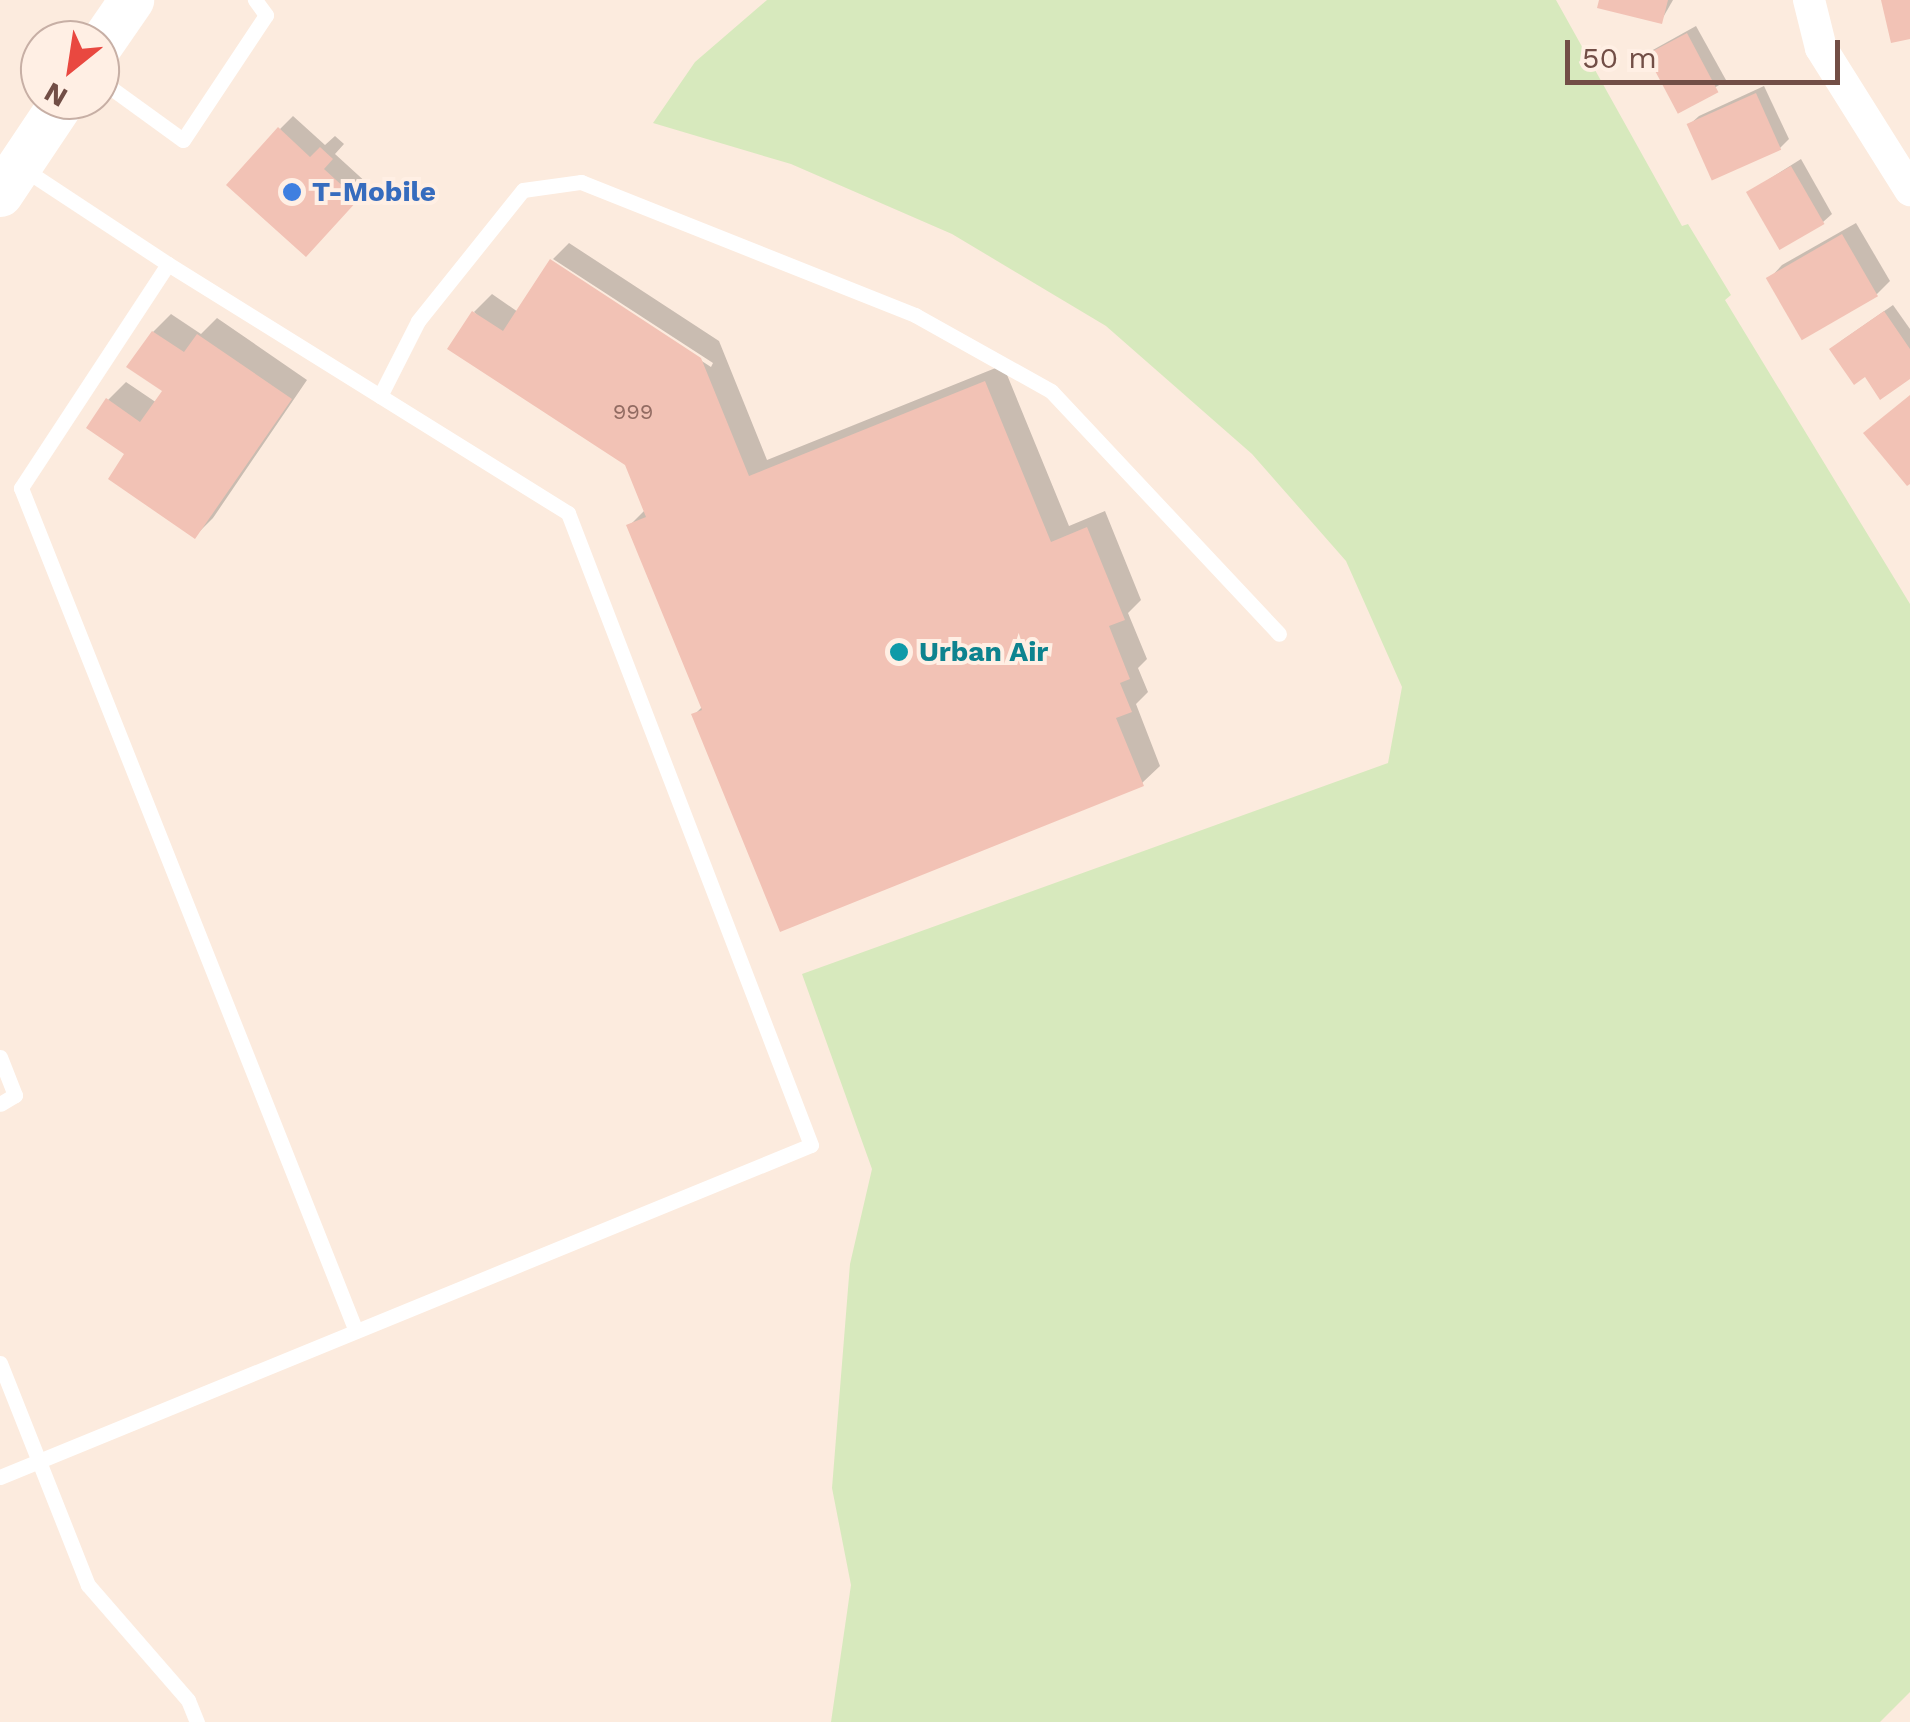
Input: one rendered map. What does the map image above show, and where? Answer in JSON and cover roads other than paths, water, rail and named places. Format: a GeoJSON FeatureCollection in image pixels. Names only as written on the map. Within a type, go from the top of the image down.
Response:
{"type":"FeatureCollection","features":[{"type":"Feature","properties":{"kind":"main road"},"geometry":{"type":"LineString","coordinates":[[9,180],[50,120]]}},
{"type":"Feature","properties":{"kind":"street"},"geometry":{"type":"LineString","coordinates":[[1810,0],[1821,48],[1910,190]]}},
{"type":"Feature","properties":{"kind":"lane"},"geometry":{"type":"LineString","coordinates":[[120,94],[183,140],[266,15],[255,0]]}},
{"type":"Feature","properties":{"kind":"lane"},"geometry":{"type":"LineString","coordinates":[[0,1477],[812,1145],[568,513],[168,264],[9,180]]}},
{"type":"Feature","properties":{"kind":"lane"},"geometry":{"type":"LineString","coordinates":[[380,396],[418,321],[524,190],[581,182],[915,315],[1051,391],[1279,634]]}},
{"type":"Feature","properties":{"kind":"lane"},"geometry":{"type":"LineString","coordinates":[[168,264],[20,488],[356,1331]]}},
{"type":"Feature","properties":{"kind":"lane"},"geometry":{"type":"LineString","coordinates":[[0,1057],[16,1095],[0,1104]]}},
{"type":"Feature","properties":{"kind":"lane"},"geometry":{"type":"LineString","coordinates":[[0,1363],[88,1585],[188,1700],[197,1722]]}},
{"type":"Feature","properties":{"kind":"place","name":"T-Mobile"},"geometry":{"type":"Point","coordinates":[292,192]}},
{"type":"Feature","properties":{"kind":"place","name":"Urban Air"},"geometry":{"type":"Point","coordinates":[899,652]}}]}
